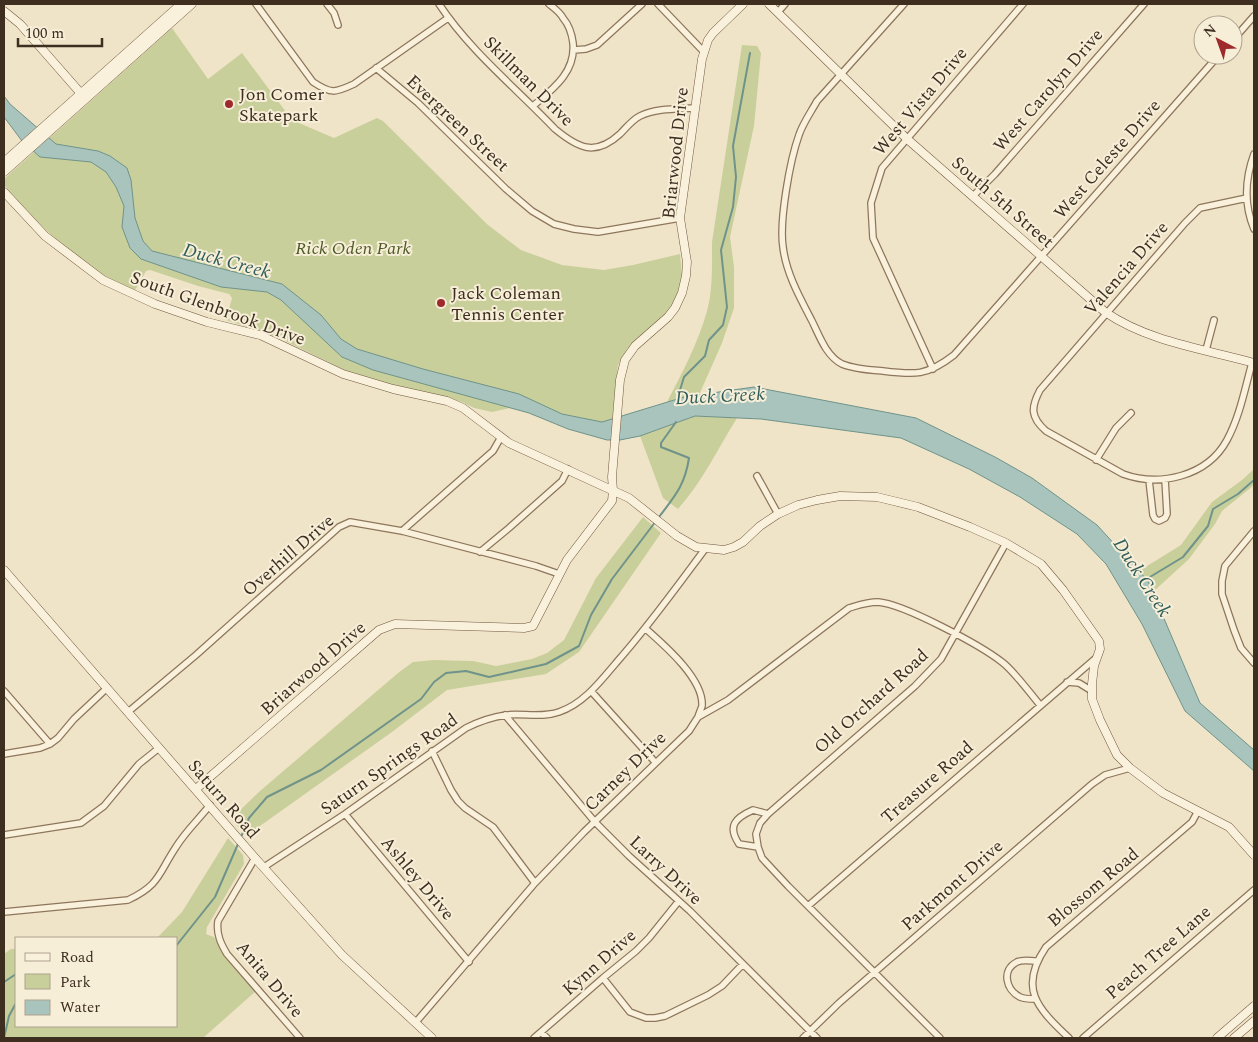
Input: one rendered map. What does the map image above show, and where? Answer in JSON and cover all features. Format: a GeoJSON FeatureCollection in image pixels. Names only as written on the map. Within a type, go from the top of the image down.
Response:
{"type":"FeatureCollection","features":[{"type":"Feature","properties":{"kind":"street"},"geometry":{"type":"LineString","coordinates":[[4,172],[17,156],[181,4]]}},
{"type":"Feature","properties":{"kind":"street"},"geometry":{"type":"LineString","coordinates":[[83,96],[192,4]]}},
{"type":"Feature","properties":{"kind":"street"},"geometry":{"type":"LineString","coordinates":[[256,4],[313,82],[326,91],[338,91],[354,84],[448,18]]}},
{"type":"Feature","properties":{"kind":"street"},"geometry":{"type":"LineString","coordinates":[[327,4],[334,13],[338,25]]}},
{"type":"Feature","properties":{"kind":"street","name":"Skillman Drive"},"geometry":{"type":"LineString","coordinates":[[439,4],[448,18],[471,44],[534,106],[555,130],[570,142],[585,148],[599,147],[610,141],[639,116],[660,110],[694,108]]}},
{"type":"Feature","properties":{"kind":"street"},"geometry":{"type":"LineString","coordinates":[[534,106],[557,86],[569,69],[574,50],[572,35],[564,18],[549,4]]}},
{"type":"Feature","properties":{"kind":"street"},"geometry":{"type":"LineString","coordinates":[[574,50],[586,49],[597,45],[642,4]]}},
{"type":"Feature","properties":{"kind":"street"},"geometry":{"type":"LineString","coordinates":[[658,4],[704,52]]}},
{"type":"Feature","properties":{"kind":"street","name":"Briarwood Drive"},"geometry":{"type":"LineString","coordinates":[[196,789],[379,630],[395,624],[524,628],[533,626],[559,574],[583,537],[612,501],[612,477],[620,380],[625,360],[635,346],[668,318],[682,293],[686,276],[687,262],[680,218],[694,108],[704,52],[713,33],[743,4]]}},
{"type":"Feature","properties":{"kind":"street","name":"South 5th Street"},"geometry":{"type":"LineString","coordinates":[[770,4],[906,138],[1106,313],[1149,336],[1253,363]]}},
{"type":"Feature","properties":{"kind":"street"},"geometry":{"type":"LineString","coordinates":[[778,12],[785,4]]}},
{"type":"Feature","properties":{"kind":"street"},"geometry":{"type":"LineString","coordinates":[[904,4],[817,101],[806,119],[799,134],[789,182],[782,232],[783,248],[788,270],[827,350],[840,363],[912,375],[933,369]]}},
{"type":"Feature","properties":{"kind":"street","name":"West Vista Drive"},"geometry":{"type":"LineString","coordinates":[[933,369],[873,238],[871,203],[874,189],[882,168],[906,138],[1023,4]]}},
{"type":"Feature","properties":{"kind":"street","name":"West Carolyn Drive"},"geometry":{"type":"LineString","coordinates":[[973,196],[995,174],[1144,4]]}},
{"type":"Feature","properties":{"kind":"street"},"geometry":{"type":"LineString","coordinates":[[4,11],[20,24],[83,96]]}},
{"type":"Feature","properties":{"kind":"street"},"geometry":{"type":"LineString","coordinates":[[1243,29],[1254,16]]}},
{"type":"Feature","properties":{"kind":"street","name":"West Celeste Drive"},"geometry":{"type":"LineString","coordinates":[[933,369],[954,355],[1210,65]]}},
{"type":"Feature","properties":{"kind":"street","name":"Evergreen Street"},"geometry":{"type":"LineString","coordinates":[[376,68],[418,103],[506,189],[532,211],[554,224],[598,232],[680,218]]}},
{"type":"Feature","properties":{"kind":"street"},"geometry":{"type":"LineString","coordinates":[[1254,154],[1248,175],[1247,198],[1248,214],[1254,229]]}},
{"type":"Feature","properties":{"kind":"street"},"geometry":{"type":"LineString","coordinates":[[4,162],[17,156]]}},
{"type":"Feature","properties":{"kind":"street","name":"South Glenbrook Drive"},"geometry":{"type":"LineString","coordinates":[[4,192],[45,236],[103,280],[155,304],[207,322],[260,335],[343,374],[393,389],[447,401],[463,408],[509,443],[629,498],[677,536],[696,547],[724,550],[734,547],[778,514],[798,505],[840,496],[877,497],[918,507],[935,512],[1006,543],[1041,564],[1063,590],[1099,641],[1100,649],[1094,666],[1092,699],[1104,729],[1118,755],[1130,768],[1163,793],[1229,827],[1254,855]]}},
{"type":"Feature","properties":{"kind":"street","name":"Valencia Drive"},"geometry":{"type":"LineString","coordinates":[[1096,460],[1039,425],[1034,415],[1034,402],[1040,390],[1200,208],[1247,198]]}},
{"type":"Feature","properties":{"kind":"street"},"geometry":{"type":"LineString","coordinates":[[1206,350],[1214,320]]}},
{"type":"Feature","properties":{"kind":"street"},"geometry":{"type":"LineString","coordinates":[[1131,413],[1116,428],[1096,460],[1136,479],[1165,479],[1184,476],[1202,466],[1216,455],[1227,441],[1240,410],[1253,363]]}},
{"type":"Feature","properties":{"kind":"street"},"geometry":{"type":"LineString","coordinates":[[402,531],[493,451],[500,437]]}},
{"type":"Feature","properties":{"kind":"street"},"geometry":{"type":"LineString","coordinates":[[480,552],[562,481],[568,469]]}},
{"type":"Feature","properties":{"kind":"street"},"geometry":{"type":"LineString","coordinates":[[757,476],[778,514]]}},
{"type":"Feature","properties":{"kind":"street"},"geometry":{"type":"LineString","coordinates":[[1149,480],[1153,515],[1155,519],[1159,520],[1165,518],[1167,514],[1165,479]]}},
{"type":"Feature","properties":{"kind":"street","name":"Overhill Drive"},"geometry":{"type":"LineString","coordinates":[[128,712],[196,655],[339,527],[350,522],[402,531],[536,566],[559,574]]}},
{"type":"Feature","properties":{"kind":"street"},"geometry":{"type":"LineString","coordinates":[[1254,531],[1225,566],[1222,581],[1222,594],[1241,648],[1254,663]]}},
{"type":"Feature","properties":{"kind":"street","name":"Old Orchard Road"},"geometry":{"type":"LineString","coordinates":[[758,847],[756,834],[760,823],[768,814],[915,686],[934,667],[955,634],[1006,543]]}},
{"type":"Feature","properties":{"kind":"street","name":"Saturn Springs Road"},"geometry":{"type":"LineString","coordinates":[[264,867],[345,814],[466,728],[480,721],[505,715],[547,714],[559,712],[576,704],[591,691],[646,629],[705,549]]}},
{"type":"Feature","properties":{"kind":"street","name":"Saturn Road"},"geometry":{"type":"LineString","coordinates":[[4,570],[255,858],[362,974],[432,1038]]}},
{"type":"Feature","properties":{"kind":"street","name":"Carney Drive"},"geometry":{"type":"LineString","coordinates":[[416,1022],[535,883],[655,762],[689,731],[698,717],[728,700],[849,608],[865,603],[880,602],[897,606],[955,634],[1003,663],[1040,705]]}},
{"type":"Feature","properties":{"kind":"street"},"geometry":{"type":"LineString","coordinates":[[646,629],[671,652],[696,684],[702,706],[698,717]]}},
{"type":"Feature","properties":{"kind":"street","name":"Treasure Road"},"geometry":{"type":"LineString","coordinates":[[808,906],[1097,657]]}},
{"type":"Feature","properties":{"kind":"street"},"geometry":{"type":"LineString","coordinates":[[1067,682],[1079,684],[1092,691]]}},
{"type":"Feature","properties":{"kind":"street"},"geometry":{"type":"LineString","coordinates":[[4,754],[40,748],[50,744],[107,688]]}},
{"type":"Feature","properties":{"kind":"street"},"geometry":{"type":"LineString","coordinates":[[4,691],[50,744]]}},
{"type":"Feature","properties":{"kind":"street"},"geometry":{"type":"LineString","coordinates":[[591,691],[655,762]]}},
{"type":"Feature","properties":{"kind":"street","name":"Larry Drive"},"geometry":{"type":"LineString","coordinates":[[505,715],[595,822],[628,856],[690,911],[817,1038]]}},
{"type":"Feature","properties":{"kind":"street"},"geometry":{"type":"LineString","coordinates":[[4,835],[81,823],[104,806],[139,764],[159,748]]}},
{"type":"Feature","properties":{"kind":"street"},"geometry":{"type":"LineString","coordinates":[[432,751],[458,801],[465,808],[494,827],[535,883]]}},
{"type":"Feature","properties":{"kind":"street","name":"Parkmont Drive"},"geometry":{"type":"LineString","coordinates":[[803,1038],[839,1003],[1092,784],[1105,775],[1130,768]]}},
{"type":"Feature","properties":{"kind":"street"},"geometry":{"type":"LineString","coordinates":[[4,912],[128,900],[138,895],[151,886],[159,877],[176,847],[210,805]]}},
{"type":"Feature","properties":{"kind":"street"},"geometry":{"type":"LineString","coordinates":[[768,814],[753,810],[737,819],[732,828],[739,844],[758,847],[762,858],[940,1038]]}},
{"type":"Feature","properties":{"kind":"street","name":"Blossom Road"},"geometry":{"type":"LineString","coordinates":[[1035,999],[1032,985],[1033,973],[1037,961],[1046,946],[1192,822],[1198,811]]}},
{"type":"Feature","properties":{"kind":"street","name":"Ashley Drive"},"geometry":{"type":"LineString","coordinates":[[345,814],[469,962]]}},
{"type":"Feature","properties":{"kind":"street","name":"Anita Drive"},"geometry":{"type":"LineString","coordinates":[[255,858],[218,921],[219,939],[227,954],[300,1038]]}},
{"type":"Feature","properties":{"kind":"street","name":"Peach Tree Lane"},"geometry":{"type":"LineString","coordinates":[[1083,1038],[1254,890]]}},
{"type":"Feature","properties":{"kind":"street","name":"Kynn Drive"},"geometry":{"type":"LineString","coordinates":[[534,1038],[650,938],[678,902]]}},
{"type":"Feature","properties":{"kind":"street"},"geometry":{"type":"LineString","coordinates":[[1037,961],[1018,961],[1010,968],[1006,977],[1007,984],[1011,991],[1021,998],[1035,999],[1049,1019],[1069,1038]]}},
{"type":"Feature","properties":{"kind":"street"},"geometry":{"type":"LineString","coordinates":[[603,978],[630,1012],[646,1018],[655,1018],[665,1016],[708,995],[722,986],[743,964]]}},
{"type":"Feature","properties":{"kind":"street"},"geometry":{"type":"LineString","coordinates":[[1217,1038],[1254,1006]]}},
{"type":"Feature","properties":{"kind":"street"},"geometry":{"type":"LineString","coordinates":[[1234,1038],[1254,1021]]}},
{"type":"Feature","properties":{"kind":"street"},"geometry":{"type":"LineString","coordinates":[[541,1032],[547,1038]]}},
{"type":"Feature","properties":{"kind":"green space","name":"Rick Oden Park"},"geometry":{"type":"Polygon","coordinates":[[[172,28],[208,79],[242,53],[292,120],[334,138],[377,118],[383,121],[488,225],[521,250],[562,265],[604,270],[680,254],[682,275],[678,294],[667,313],[627,349],[618,365],[610,440],[568,429],[529,413],[510,408],[492,412],[474,408],[462,402],[389,385],[349,372],[277,337],[226,320],[232,298],[229,294],[150,270],[146,271],[134,292],[90,267],[55,239],[4,185],[4,179],[172,28]]]}},
{"type":"Feature","properties":{"kind":"green space"},"geometry":{"type":"Polygon","coordinates":[[[742,45],[757,46],[761,53],[754,126],[730,237],[734,267],[734,308],[722,343],[699,395],[667,402],[694,346],[709,303],[712,276],[712,242],[742,45]]]}},
{"type":"Feature","properties":{"kind":"green space"},"geometry":{"type":"Polygon","coordinates":[[[695,416],[737,418],[702,476],[678,509],[663,498],[640,436],[695,416]]]}},
{"type":"Feature","properties":{"kind":"green space"},"geometry":{"type":"Polygon","coordinates":[[[1254,469],[1254,485],[1222,511],[1215,524],[1189,559],[1153,592],[1148,581],[1139,571],[1181,545],[1212,502],[1254,469]]]}},
{"type":"Feature","properties":{"kind":"green space"},"geometry":{"type":"Polygon","coordinates":[[[643,517],[661,533],[579,652],[546,674],[447,690],[392,732],[260,826],[250,840],[231,819],[260,791],[413,662],[433,660],[473,661],[496,666],[532,659],[547,653],[564,640],[596,578],[643,517]]]}},
{"type":"Feature","properties":{"kind":"green space"},"geometry":{"type":"Polygon","coordinates":[[[228,838],[243,855],[244,864],[207,927],[206,934],[214,937],[222,952],[256,991],[203,1038],[4,1038],[4,954],[11,949],[15,949],[15,1027],[178,1027],[178,937],[158,937],[182,912],[228,838]]]}},
{"type":"Feature","properties":{"kind":"water","name":"Duck Creek"},"geometry":{"type":"Polygon","coordinates":[[[4,96],[10,104],[56,144],[98,151],[110,156],[127,168],[131,180],[135,218],[143,241],[152,251],[282,284],[321,315],[341,339],[357,349],[423,369],[519,394],[562,414],[602,422],[684,397],[754,387],[916,418],[995,457],[1032,478],[1097,525],[1148,581],[1200,703],[1254,750],[1254,771],[1185,711],[1142,624],[1106,564],[1077,534],[1020,497],[969,469],[901,438],[761,419],[695,416],[640,436],[620,440],[607,440],[568,429],[529,413],[373,370],[342,357],[281,300],[267,292],[221,287],[141,259],[130,248],[122,227],[124,206],[116,187],[106,172],[91,162],[40,157],[22,141],[4,117],[4,96]]]}},
{"type":"Feature","properties":{"kind":"waterway","name":"Duck Creek"},"geometry":{"type":"LineString","coordinates":[[677,400],[684,377],[705,356],[709,340],[723,325],[727,307],[721,250],[733,207],[736,177],[733,146],[750,53]]}},
{"type":"Feature","properties":{"kind":"waterway"},"geometry":{"type":"LineString","coordinates":[[659,517],[682,483],[689,458],[661,447],[661,443],[676,422]]}},
{"type":"Feature","properties":{"kind":"waterway","name":"Duck Creek"},"geometry":{"type":"LineString","coordinates":[[1145,580],[1183,557],[1208,526],[1213,509],[1238,494],[1254,480]]}},
{"type":"Feature","properties":{"kind":"waterway"},"geometry":{"type":"LineString","coordinates":[[241,837],[249,818],[267,797],[321,770],[421,699],[434,682],[446,673],[466,671],[489,677],[546,664],[579,646],[591,615],[612,579],[656,521]]}},
{"type":"Feature","properties":{"kind":"waterway"},"geometry":{"type":"LineString","coordinates":[[178,943],[215,897],[238,844]]}},
{"type":"Feature","properties":{"kind":"waterway"},"geometry":{"type":"LineString","coordinates":[[4,982],[15,975]]}},
{"type":"Feature","properties":{"kind":"waterway"},"geometry":{"type":"LineString","coordinates":[[4,1038],[9,1016],[15,1005]]}},
{"type":"Feature","properties":{"kind":"place","name":"Jon Comer Skatepark"},"geometry":{"type":"Point","coordinates":[229,104]}},
{"type":"Feature","properties":{"kind":"place","name":"Jack Coleman Tennis Center"},"geometry":{"type":"Point","coordinates":[441,303]}}]}
